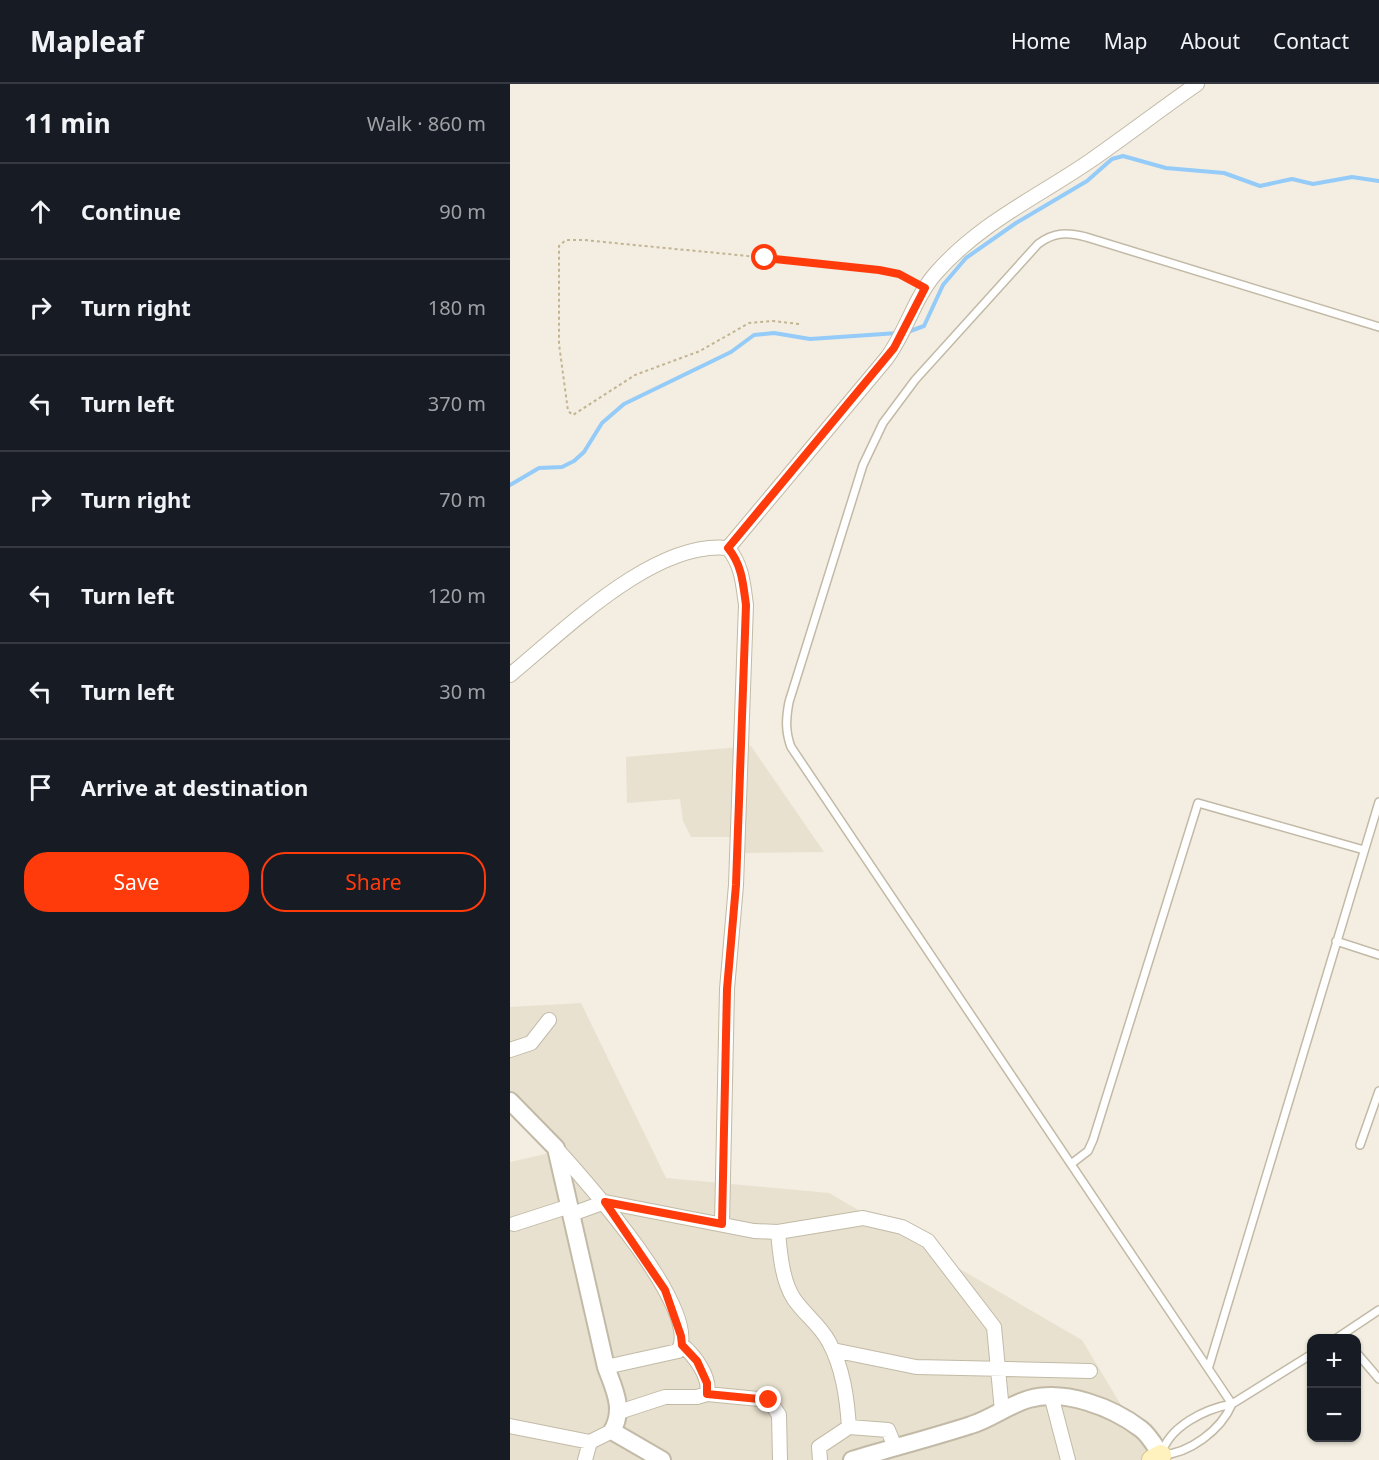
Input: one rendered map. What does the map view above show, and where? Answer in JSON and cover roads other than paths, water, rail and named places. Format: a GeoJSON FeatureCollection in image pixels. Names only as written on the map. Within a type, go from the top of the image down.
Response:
{"type":"FeatureCollection","features":[{"type":"Feature","properties":{"kind":"street"},"geometry":{"type":"LineString","coordinates":[[728,548],[886,359],[903,332],[925,288],[952,256],[1010,209],[1088,162],[1197,84]]}},
{"type":"Feature","properties":{"kind":"street"},"geometry":{"type":"LineString","coordinates":[[510,675],[593,607],[662,560],[713,546],[728,548],[737,558],[742,574],[746,605],[736,885],[727,989],[722,1224]]}},
{"type":"Feature","properties":{"kind":"street"},"geometry":{"type":"LineString","coordinates":[[510,1050],[531,1043],[549,1020]]}},
{"type":"Feature","properties":{"kind":"street"},"geometry":{"type":"LineString","coordinates":[[510,1101],[605,1202],[665,1290],[675,1316],[682,1345],[697,1361],[707,1383],[707,1394]]}},
{"type":"Feature","properties":{"kind":"street"},"geometry":{"type":"LineString","coordinates":[[510,1426],[590,1442],[612,1431],[619,1412],[618,1400],[606,1367],[556,1148]]}},
{"type":"Feature","properties":{"kind":"street"},"geometry":{"type":"LineString","coordinates":[[514,1224],[605,1202],[754,1231],[778,1232],[863,1218],[902,1227],[919,1235],[936,1249],[994,1327],[1002,1410]]}},
{"type":"Feature","properties":{"kind":"street"},"geometry":{"type":"LineString","coordinates":[[778,1232],[783,1268],[792,1296],[819,1324],[833,1350],[846,1393],[849,1427]]}},
{"type":"Feature","properties":{"kind":"street"},"geometry":{"type":"LineString","coordinates":[[606,1367],[678,1351],[682,1345]]}},
{"type":"Feature","properties":{"kind":"street"},"geometry":{"type":"LineString","coordinates":[[833,1350],[916,1367],[1090,1371]]}},
{"type":"Feature","properties":{"kind":"street"},"geometry":{"type":"LineString","coordinates":[[619,1412],[665,1396],[697,1397],[707,1394],[769,1400],[774,1404],[779,1415],[780,1460]]}},
{"type":"Feature","properties":{"kind":"street"},"geometry":{"type":"LineString","coordinates":[[1051,1395],[1068,1460]]}},
{"type":"Feature","properties":{"kind":"street"},"geometry":{"type":"LineString","coordinates":[[852,1460],[940,1436],[976,1424],[1023,1401],[1051,1395],[1095,1406],[1129,1422],[1145,1433],[1159,1458]]}},
{"type":"Feature","properties":{"kind":"street"},"geometry":{"type":"LineString","coordinates":[[820,1460],[819,1447],[849,1427],[888,1430],[895,1447]]}},
{"type":"Feature","properties":{"kind":"street"},"geometry":{"type":"LineString","coordinates":[[612,1431],[662,1460]]}},
{"type":"Feature","properties":{"kind":"street"},"geometry":{"type":"LineString","coordinates":[[585,1460],[590,1442]]}},
{"type":"Feature","properties":{"kind":"lane"},"geometry":{"type":"LineString","coordinates":[[1232,1404],[1209,1366],[791,747],[786,735],[789,702],[863,465],[883,423],[898,399],[1038,244],[1060,233],[1086,237],[1379,327]]}},
{"type":"Feature","properties":{"kind":"lane"},"geometry":{"type":"LineString","coordinates":[[1209,1366],[1379,802]]}},
{"type":"Feature","properties":{"kind":"lane"},"geometry":{"type":"LineString","coordinates":[[1071,1164],[1088,1151],[1093,1140],[1198,803],[1364,850]]}},
{"type":"Feature","properties":{"kind":"lane"},"geometry":{"type":"LineString","coordinates":[[1336,941],[1379,955]]}},
{"type":"Feature","properties":{"kind":"lane"},"geometry":{"type":"LineString","coordinates":[[1360,1145],[1379,1090]]}},
{"type":"Feature","properties":{"kind":"lane"},"geometry":{"type":"LineString","coordinates":[[1346,1334],[1379,1310]]}},
{"type":"Feature","properties":{"kind":"lane"},"geometry":{"type":"LineString","coordinates":[[1159,1458],[1164,1443],[1174,1432],[1203,1414],[1232,1404],[1307,1357]]}},
{"type":"Feature","properties":{"kind":"lane"},"geometry":{"type":"LineString","coordinates":[[1361,1358],[1379,1379]]}},
{"type":"Feature","properties":{"kind":"lane"},"geometry":{"type":"LineString","coordinates":[[1159,1458],[1185,1450],[1216,1428],[1226,1418],[1232,1404]]}},
{"type":"Feature","properties":{"kind":"waterway"},"geometry":{"type":"LineString","coordinates":[[905,333],[924,326],[943,285],[966,258],[1016,223],[1087,181],[1112,159],[1123,156],[1166,168],[1224,173],[1260,186],[1292,179],[1313,184],[1352,177],[1379,181]]}},
{"type":"Feature","properties":{"kind":"waterway"},"geometry":{"type":"LineString","coordinates":[[510,485],[539,468],[562,467],[574,461],[584,452],[602,423],[624,404],[731,352],[754,335],[774,333],[810,339],[898,333]]}}]}
